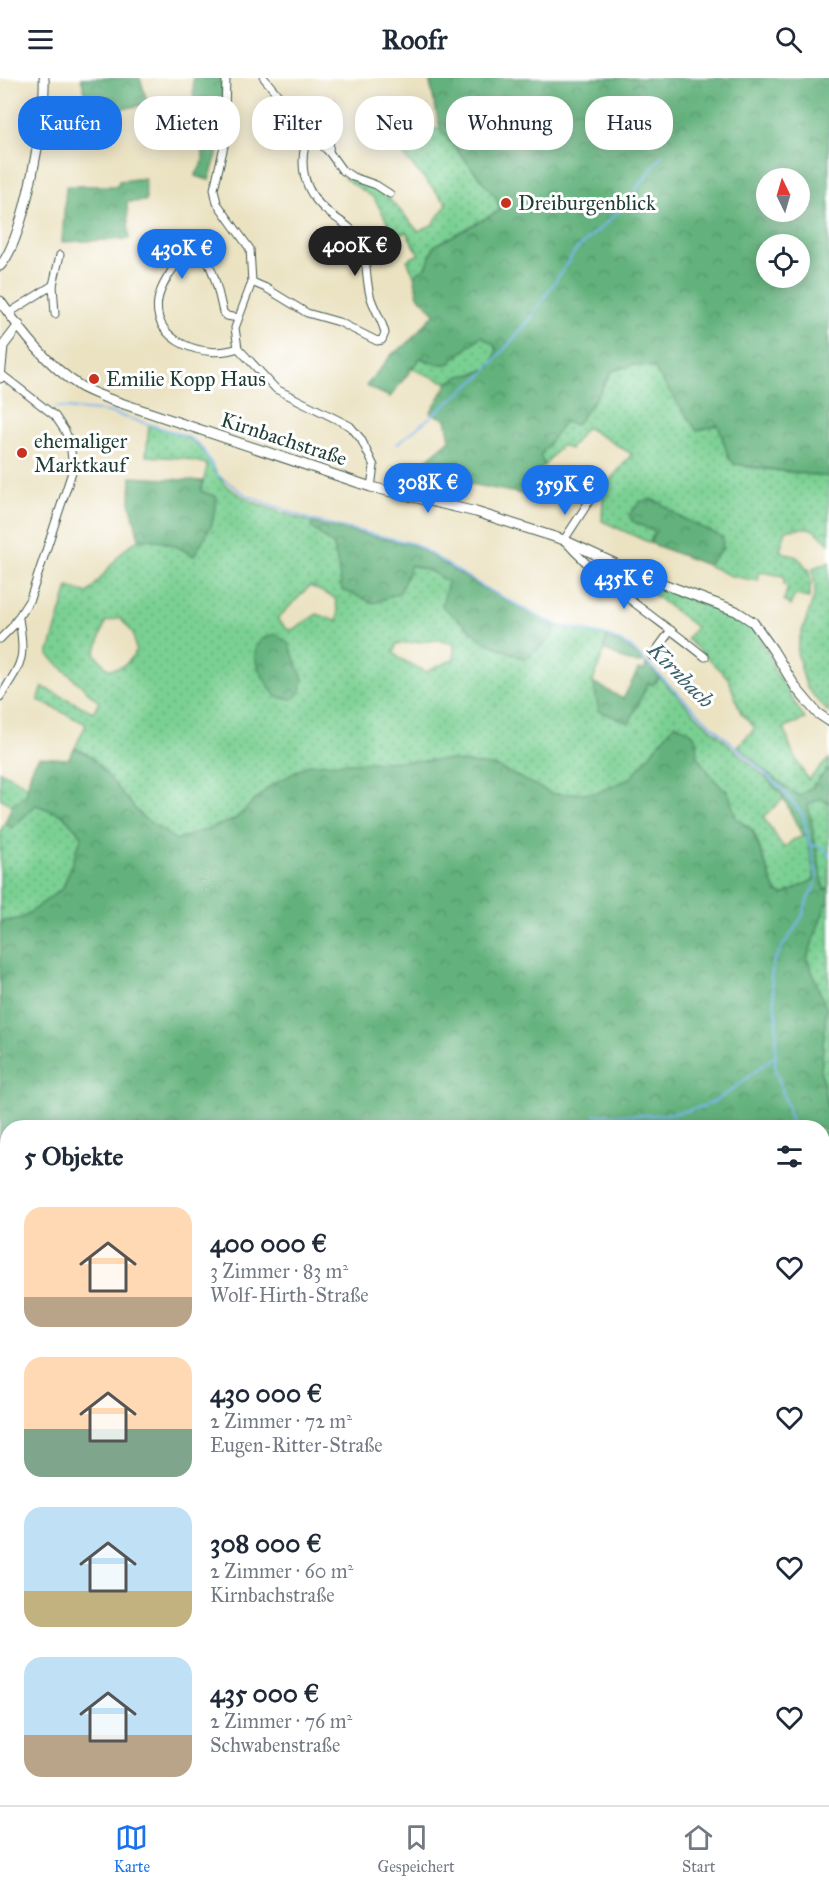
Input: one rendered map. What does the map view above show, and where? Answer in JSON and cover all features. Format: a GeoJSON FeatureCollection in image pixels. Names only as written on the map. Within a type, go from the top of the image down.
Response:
{"type":"FeatureCollection","features":[{"type":"Feature","properties":{"kind":"main road"},"geometry":{"type":"LineString","coordinates":[[1,265],[8,256],[15,238],[34,162],[43,110],[44,78]]}},
{"type":"Feature","properties":{"kind":"main road","name":"Kirnbachstraße"},"geometry":{"type":"LineString","coordinates":[[0,301],[61,372],[82,387],[123,404],[370,487],[476,512],[564,540],[642,576],[736,611],[753,622],[796,688],[817,712],[829,721]]}},
{"type":"Feature","properties":{"kind":"main road"},"geometry":{"type":"LineString","coordinates":[[0,376],[3,346],[19,325]]}},
{"type":"Feature","properties":{"kind":"street"},"geometry":{"type":"LineString","coordinates":[[226,78],[224,146],[214,189],[217,203],[250,249],[252,282],[235,328],[238,348],[276,389],[350,426],[361,439],[374,466],[370,487]]}},
{"type":"Feature","properties":{"kind":"street"},"geometry":{"type":"LineString","coordinates":[[264,78],[279,96]]}},
{"type":"Feature","properties":{"kind":"street"},"geometry":{"type":"LineString","coordinates":[[252,282],[307,313],[339,322],[377,341],[382,340],[385,333],[383,322],[369,294],[364,252],[360,241],[354,231],[316,201],[308,189],[302,159],[304,150]]}},
{"type":"Feature","properties":{"kind":"street"},"geometry":{"type":"LineString","coordinates":[[329,152],[342,170],[390,194]]}},
{"type":"Feature","properties":{"kind":"street"},"geometry":{"type":"LineString","coordinates":[[238,318],[228,316],[223,312],[208,261],[202,253],[191,250],[186,252],[160,295],[158,314],[164,327],[179,342],[198,351],[229,351],[238,348]]}},
{"type":"Feature","properties":{"kind":"street"},"geometry":{"type":"LineString","coordinates":[[55,314],[53,285],[60,255]]}},
{"type":"Feature","properties":{"kind":"street"},"geometry":{"type":"LineString","coordinates":[[9,313],[53,285]]}},
{"type":"Feature","properties":{"kind":"street"},"geometry":{"type":"LineString","coordinates":[[0,376],[55,416],[66,431],[73,469],[35,587],[18,619],[0,639]]}},
{"type":"Feature","properties":{"kind":"street"},"geometry":{"type":"LineString","coordinates":[[583,488],[590,493],[590,500],[564,540],[581,559],[705,657]]}},
{"type":"Feature","properties":{"kind":"street"},"geometry":{"type":"LineString","coordinates":[[0,697],[22,661],[23,647],[18,619]]}},
{"type":"Feature","properties":{"kind":"street"},"geometry":{"type":"LineString","coordinates":[[652,656],[671,630]]}},
{"type":"Feature","properties":{"kind":"green space"},"geometry":{"type":"Polygon","coordinates":[[[81,78],[140,78],[146,96],[134,96],[134,107],[122,109],[122,96],[86,96],[81,78]]]}},
{"type":"Feature","properties":{"kind":"green space"},"geometry":{"type":"Polygon","coordinates":[[[193,78],[223,78],[222,96],[194,96],[193,78]]]}},
{"type":"Feature","properties":{"kind":"green space"},"geometry":{"type":"Polygon","coordinates":[[[429,78],[829,78],[829,477],[734,464],[729,458],[718,425],[697,431],[653,367],[633,365],[612,371],[576,425],[564,422],[540,456],[545,465],[528,497],[429,476],[417,468],[450,440],[446,419],[430,413],[448,383],[459,376],[476,374],[491,367],[497,350],[493,344],[481,336],[448,364],[437,364],[420,358],[390,397],[366,386],[392,354],[407,344],[435,313],[418,296],[414,275],[427,266],[434,246],[499,211],[498,200],[457,150],[573,150],[573,96],[446,96],[446,136],[440,129],[429,78]]]}},
{"type":"Feature","properties":{"kind":"green space"},"geometry":{"type":"Polygon","coordinates":[[[434,129],[440,129],[446,136],[446,150],[457,150],[498,200],[499,211],[434,246],[427,266],[414,275],[407,260],[419,254],[406,232],[395,236],[374,198],[344,178],[354,177],[375,187],[418,231],[432,225],[447,204],[399,150],[434,150],[434,129]]]}},
{"type":"Feature","properties":{"kind":"green space"},"geometry":{"type":"Polygon","coordinates":[[[202,150],[218,150],[209,180],[195,176],[203,162],[202,150]]]}},
{"type":"Feature","properties":{"kind":"green space"},"geometry":{"type":"Polygon","coordinates":[[[145,178],[146,201],[127,202],[129,239],[62,242],[66,186],[118,186],[119,181],[145,178]]]}},
{"type":"Feature","properties":{"kind":"green space"},"geometry":{"type":"Polygon","coordinates":[[[481,336],[493,344],[497,350],[492,367],[448,383],[412,369],[420,358],[437,364],[448,364],[481,336]]]}},
{"type":"Feature","properties":{"kind":"green space"},"geometry":{"type":"Polygon","coordinates":[[[633,365],[653,367],[718,425],[729,458],[747,467],[829,477],[829,544],[810,529],[786,530],[780,551],[796,557],[807,570],[809,569],[811,582],[809,598],[795,595],[790,606],[784,600],[788,586],[784,585],[784,576],[760,572],[758,581],[731,576],[707,565],[722,549],[722,537],[680,517],[659,502],[652,500],[640,502],[632,521],[655,532],[650,543],[602,521],[603,495],[600,492],[632,454],[586,427],[570,449],[561,445],[545,465],[539,456],[564,422],[576,425],[612,371],[633,365]]]}},
{"type":"Feature","properties":{"kind":"green space"},"geometry":{"type":"Polygon","coordinates":[[[149,425],[179,434],[192,441],[203,451],[223,482],[236,493],[268,508],[313,523],[312,527],[334,546],[343,590],[374,603],[400,592],[411,565],[432,572],[550,638],[556,626],[607,637],[593,682],[629,723],[648,683],[657,682],[659,677],[696,715],[782,795],[783,799],[763,817],[784,848],[793,840],[807,835],[815,880],[783,895],[776,892],[753,830],[736,818],[728,792],[717,783],[696,755],[698,743],[675,724],[631,778],[597,793],[552,794],[498,767],[270,786],[234,820],[176,840],[141,816],[92,757],[75,748],[86,724],[38,700],[43,687],[93,712],[99,702],[48,655],[68,587],[88,593],[122,552],[143,539],[173,545],[194,556],[206,464],[182,458],[146,456],[149,425]],[[310,586],[277,619],[287,629],[292,630],[317,614],[337,621],[335,598],[310,586]],[[120,618],[105,622],[95,654],[108,669],[121,667],[136,651],[133,633],[120,618]],[[438,640],[396,644],[394,653],[399,658],[426,672],[454,659],[454,643],[438,640]]]}},
{"type":"Feature","properties":{"kind":"green space"},"geometry":{"type":"Polygon","coordinates":[[[131,477],[203,481],[201,491],[217,497],[212,524],[194,556],[168,543],[139,539],[130,502],[131,477]]]}},
{"type":"Feature","properties":{"kind":"green space"},"geometry":{"type":"Polygon","coordinates":[[[651,499],[680,517],[722,537],[723,542],[719,553],[707,565],[650,543],[655,532],[632,521],[629,515],[640,502],[651,499]]]}},
{"type":"Feature","properties":{"kind":"green space"},"geometry":{"type":"Polygon","coordinates":[[[313,523],[414,545],[481,587],[556,626],[551,638],[525,659],[485,642],[442,606],[448,582],[432,572],[411,565],[400,592],[374,603],[342,590],[334,546],[311,527],[313,523]]]}},
{"type":"Feature","properties":{"kind":"green space"},"geometry":{"type":"Polygon","coordinates":[[[829,562],[829,713],[806,687],[797,652],[814,597],[813,568],[829,562]]]}},
{"type":"Feature","properties":{"kind":"green space"},"geometry":{"type":"Polygon","coordinates":[[[648,582],[742,619],[759,636],[775,671],[805,719],[784,727],[792,752],[808,780],[829,759],[829,768],[808,790],[799,796],[768,774],[738,746],[755,728],[741,713],[728,678],[687,639],[696,627],[645,588],[648,582]]]}},
{"type":"Feature","properties":{"kind":"green space"},"geometry":{"type":"Polygon","coordinates":[[[275,634],[288,643],[303,679],[301,692],[292,699],[276,697],[256,662],[256,647],[261,640],[275,634]]]}},
{"type":"Feature","properties":{"kind":"green space"},"geometry":{"type":"Polygon","coordinates":[[[607,637],[627,646],[644,661],[642,663],[630,662],[604,650],[607,637]]]}},
{"type":"Feature","properties":{"kind":"green space"},"geometry":{"type":"Polygon","coordinates":[[[646,663],[659,677],[653,685],[648,683],[629,723],[599,711],[593,682],[623,699],[638,670],[645,670],[646,663]]]}},
{"type":"Feature","properties":{"kind":"green space"},"geometry":{"type":"Polygon","coordinates":[[[675,724],[686,729],[697,742],[696,755],[717,783],[728,792],[736,818],[752,830],[776,892],[783,895],[815,879],[807,835],[802,835],[782,795],[765,777],[768,774],[799,796],[812,787],[829,768],[829,802],[821,798],[808,805],[824,890],[829,888],[829,903],[826,904],[807,958],[826,1008],[821,1072],[829,1120],[0,1120],[0,922],[22,918],[63,888],[82,836],[63,815],[36,805],[12,828],[5,823],[12,805],[26,795],[31,771],[39,757],[68,759],[75,748],[92,757],[141,816],[176,840],[234,820],[270,786],[310,764],[448,760],[498,767],[552,794],[597,793],[631,778],[675,724]]]}},
{"type":"Feature","properties":{"kind":"green space"},"geometry":{"type":"Polygon","coordinates":[[[0,771],[28,786],[26,795],[12,805],[0,798],[0,771]]]}},
{"type":"Feature","properties":{"kind":"green space"},"geometry":{"type":"Polygon","coordinates":[[[821,798],[829,802],[829,888],[824,890],[808,805],[821,798]]]}},
{"type":"Feature","properties":{"kind":"green space"},"geometry":{"type":"Polygon","coordinates":[[[36,805],[63,815],[82,836],[63,888],[22,918],[0,922],[0,832],[5,823],[12,828],[36,805]]]}},
{"type":"Feature","properties":{"kind":"green space"},"geometry":{"type":"Polygon","coordinates":[[[829,903],[829,1115],[821,1072],[826,1008],[807,958],[826,904],[829,903]]]}},
{"type":"Feature","properties":{"kind":"waterway"},"geometry":{"type":"LineString","coordinates":[[635,191],[662,155]]}},
{"type":"Feature","properties":{"kind":"waterway"},"geometry":{"type":"LineString","coordinates":[[397,444],[481,376],[528,322],[576,250],[616,214],[631,196]]}},
{"type":"Feature","properties":{"kind":"waterway","name":"Kirnbach"},"geometry":{"type":"LineString","coordinates":[[55,407],[108,412],[187,436],[200,445],[219,476],[246,495],[311,520],[415,544],[482,586],[543,619],[561,626],[609,636],[631,647],[698,713],[782,789],[803,815],[817,876],[815,887],[808,898],[802,917],[774,960],[771,978],[777,1019],[775,1067],[792,1120]]}},
{"type":"Feature","properties":{"kind":"waterway"},"geometry":{"type":"LineString","coordinates":[[811,845],[823,847],[829,856]]}},
{"type":"Feature","properties":{"kind":"waterway"},"geometry":{"type":"LineString","coordinates":[[595,1115],[670,1114],[699,1107],[730,1092],[776,1055]]}},
{"type":"Feature","properties":{"kind":"place","name":"Dreiburgenblick"},"geometry":{"type":"Point","coordinates":[506,203]}},
{"type":"Feature","properties":{"kind":"place","name":"Emilie Kopp Haus"},"geometry":{"type":"Point","coordinates":[94,379]}},
{"type":"Feature","properties":{"kind":"place","name":"ehemaliger Marktkauf"},"geometry":{"type":"Point","coordinates":[22,453]}}]}
